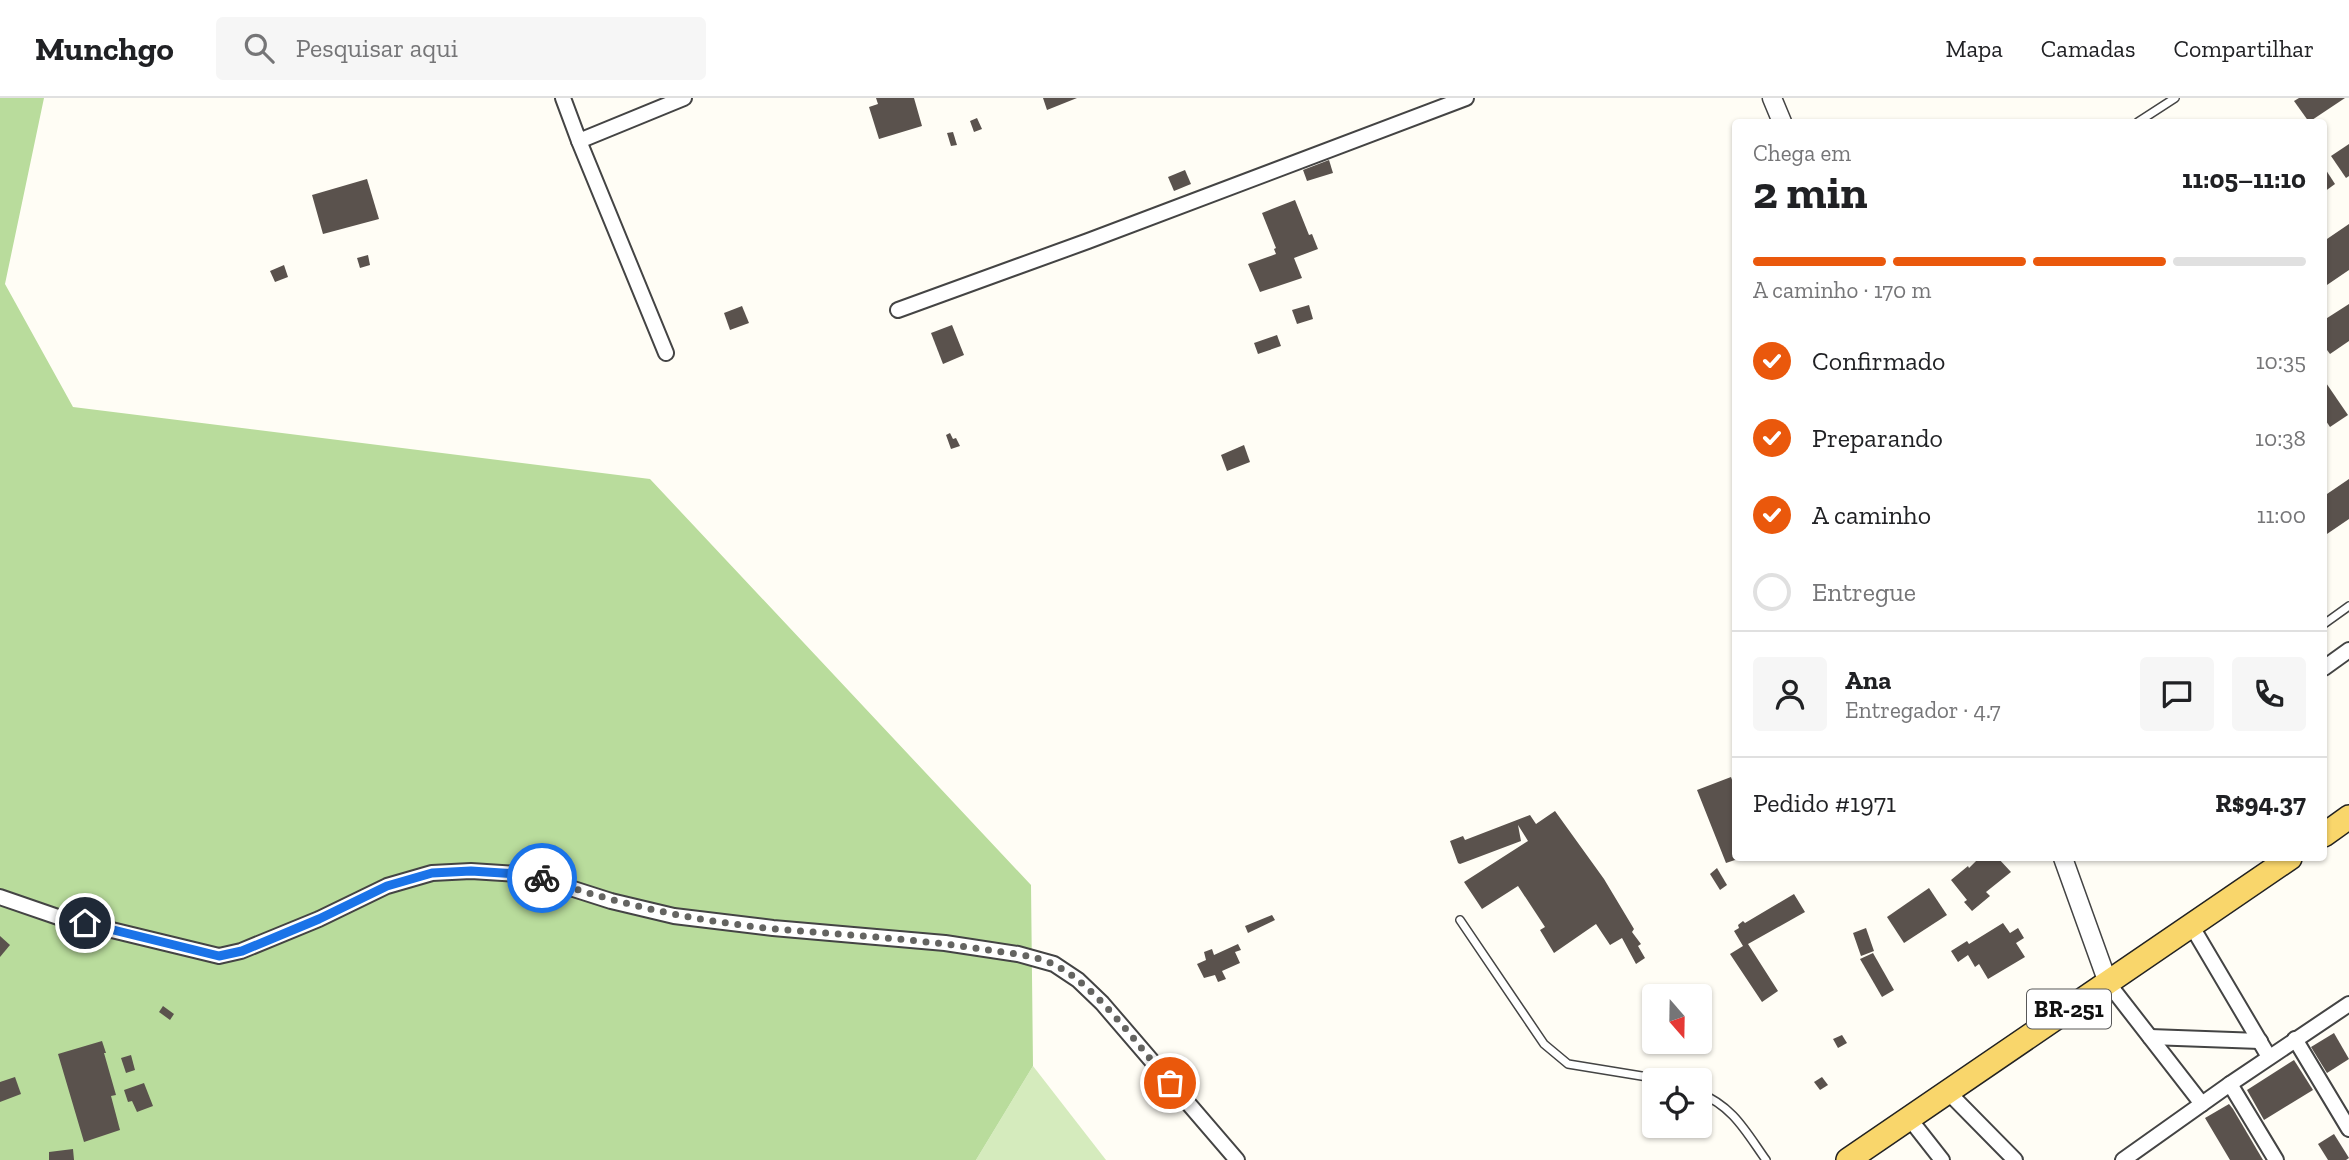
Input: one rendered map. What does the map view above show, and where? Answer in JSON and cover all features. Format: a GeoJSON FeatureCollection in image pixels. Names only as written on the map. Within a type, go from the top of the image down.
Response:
{"type":"FeatureCollection","features":[{"type":"Feature","properties":{"kind":"main road"},"geometry":{"type":"LineString","coordinates":[[2327,833],[2349,817]]}},
{"type":"Feature","properties":{"kind":"main road","name":"BR-251"},"geometry":{"type":"LineString","coordinates":[[1848,1160],[2286,861]]}},
{"type":"Feature","properties":{"kind":"street"},"geometry":{"type":"LineString","coordinates":[[563,98],[666,353]]}},
{"type":"Feature","properties":{"kind":"street"},"geometry":{"type":"LineString","coordinates":[[579,141],[684,98]]}},
{"type":"Feature","properties":{"kind":"street"},"geometry":{"type":"LineString","coordinates":[[898,310],[1088,242],[1466,98]]}},
{"type":"Feature","properties":{"kind":"street"},"geometry":{"type":"LineString","coordinates":[[1772,98],[1781,119]]}},
{"type":"Feature","properties":{"kind":"street"},"geometry":{"type":"LineString","coordinates":[[2327,666],[2349,650]]}},
{"type":"Feature","properties":{"kind":"street"},"geometry":{"type":"LineString","coordinates":[[2064,861],[2108,983],[2202,1104]]}},
{"type":"Feature","properties":{"kind":"street"},"geometry":{"type":"LineString","coordinates":[[0,897],[58,916],[219,956],[253,947],[387,886],[432,873],[471,871],[539,877],[611,901],[674,916],[774,929],[945,943],[1018,954],[1054,964],[1102,1003],[1237,1160]]}},
{"type":"Feature","properties":{"kind":"street"},"geometry":{"type":"LineString","coordinates":[[2191,925],[2269,1057]]}},
{"type":"Feature","properties":{"kind":"street"},"geometry":{"type":"LineString","coordinates":[[2123,1160],[2349,1004]]}},
{"type":"Feature","properties":{"kind":"street"},"geometry":{"type":"LineString","coordinates":[[2150,1037],[2260,1041]]}},
{"type":"Feature","properties":{"kind":"street"},"geometry":{"type":"LineString","coordinates":[[2295,1039],[2349,1129]]}},
{"type":"Feature","properties":{"kind":"street"},"geometry":{"type":"LineString","coordinates":[[2230,1084],[2276,1160]]}},
{"type":"Feature","properties":{"kind":"street"},"geometry":{"type":"LineString","coordinates":[[1948,1092],[2015,1160]]}},
{"type":"Feature","properties":{"kind":"street"},"geometry":{"type":"LineString","coordinates":[[1909,1118],[1942,1160]]}},
{"type":"Feature","properties":{"kind":"lane"},"geometry":{"type":"LineString","coordinates":[[2143,119],[2175,98]]}},
{"type":"Feature","properties":{"kind":"lane"},"geometry":{"type":"LineString","coordinates":[[2327,622],[2349,606]]}},
{"type":"Feature","properties":{"kind":"lane"},"geometry":{"type":"LineString","coordinates":[[1460,920],[1544,1044],[1567,1064],[1642,1076]]}},
{"type":"Feature","properties":{"kind":"lane"},"geometry":{"type":"LineString","coordinates":[[1712,1098],[1718,1100],[1734,1116],[1766,1160]]}},
{"type":"Feature","properties":{"kind":"green space"},"geometry":{"type":"Polygon","coordinates":[[[0,98],[44,98],[5,284],[73,407],[650,479],[1031,885],[1033,1066],[976,1160],[0,1160],[0,98]]]}},
{"type":"Feature","properties":{"kind":"green space"},"geometry":{"type":"Polygon","coordinates":[[[1033,1066],[1106,1160],[976,1160],[1033,1066]]]}},
{"type":"Feature","properties":{"kind":"building"},"geometry":{"type":"Polygon","coordinates":[[[876,98],[914,98],[922,126],[879,139],[869,107],[878,104],[876,98]]]}},
{"type":"Feature","properties":{"kind":"building"},"geometry":{"type":"Polygon","coordinates":[[[1043,98],[1077,98],[1047,110],[1043,98]]]}},
{"type":"Feature","properties":{"kind":"building"},"geometry":{"type":"Polygon","coordinates":[[[2299,98],[2345,98],[2314,119],[2307,119],[2294,101],[2299,98]]]}},
{"type":"Feature","properties":{"kind":"building"},"geometry":{"type":"Polygon","coordinates":[[[977,118],[982,129],[974,132],[970,121],[977,118]]]}},
{"type":"Feature","properties":{"kind":"building"},"geometry":{"type":"Polygon","coordinates":[[[953,132],[957,145],[951,146],[947,133],[953,132]]]}},
{"type":"Feature","properties":{"kind":"building"},"geometry":{"type":"Polygon","coordinates":[[[2349,144],[2349,176],[2346,178],[2331,156],[2349,144]]]}},
{"type":"Feature","properties":{"kind":"building"},"geometry":{"type":"Polygon","coordinates":[[[1329,160],[1333,173],[1307,181],[1303,170],[1329,160]]]}},
{"type":"Feature","properties":{"kind":"building"},"geometry":{"type":"Polygon","coordinates":[[[1185,170],[1191,184],[1174,191],[1168,177],[1185,170]]]}},
{"type":"Feature","properties":{"kind":"building"},"geometry":{"type":"Polygon","coordinates":[[[2327,172],[2335,184],[2327,190],[2327,172]]]}},
{"type":"Feature","properties":{"kind":"building"},"geometry":{"type":"Polygon","coordinates":[[[367,179],[379,219],[323,234],[312,195],[367,179]]]}},
{"type":"Feature","properties":{"kind":"building"},"geometry":{"type":"Polygon","coordinates":[[[1295,200],[1309,235],[1312,234],[1318,249],[1294,258],[1302,278],[1260,292],[1248,264],[1276,254],[1262,213],[1295,200]]]}},
{"type":"Feature","properties":{"kind":"building"},"geometry":{"type":"Polygon","coordinates":[[[2349,224],[2349,270],[2327,285],[2327,239],[2349,224]]]}},
{"type":"Feature","properties":{"kind":"building"},"geometry":{"type":"Polygon","coordinates":[[[368,255],[370,265],[360,268],[357,258],[368,255]]]}},
{"type":"Feature","properties":{"kind":"building"},"geometry":{"type":"Polygon","coordinates":[[[284,265],[288,277],[275,282],[270,271],[284,265]]]}},
{"type":"Feature","properties":{"kind":"building"},"geometry":{"type":"Polygon","coordinates":[[[2349,304],[2349,341],[2330,354],[2327,350],[2327,318],[2349,304]]]}},
{"type":"Feature","properties":{"kind":"building"},"geometry":{"type":"Polygon","coordinates":[[[1309,305],[1313,319],[1297,324],[1292,310],[1309,305]]]}},
{"type":"Feature","properties":{"kind":"building"},"geometry":{"type":"Polygon","coordinates":[[[742,306],[749,323],[730,330],[724,313],[742,306]]]}},
{"type":"Feature","properties":{"kind":"building"},"geometry":{"type":"Polygon","coordinates":[[[952,325],[964,355],[943,364],[931,333],[952,325]]]}},
{"type":"Feature","properties":{"kind":"building"},"geometry":{"type":"Polygon","coordinates":[[[1277,335],[1281,346],[1258,354],[1254,343],[1277,335]]]}},
{"type":"Feature","properties":{"kind":"building"},"geometry":{"type":"Polygon","coordinates":[[[2327,384],[2348,415],[2330,427],[2327,422],[2327,384]]]}},
{"type":"Feature","properties":{"kind":"building"},"geometry":{"type":"Polygon","coordinates":[[[950,433],[960,446],[951,449],[946,435],[950,433]]]}},
{"type":"Feature","properties":{"kind":"building"},"geometry":{"type":"Polygon","coordinates":[[[1244,445],[1250,462],[1227,471],[1221,455],[1244,445]]]}},
{"type":"Feature","properties":{"kind":"building"},"geometry":{"type":"Polygon","coordinates":[[[2349,479],[2349,519],[2327,534],[2327,494],[2349,479]]]}},
{"type":"Feature","properties":{"kind":"building"},"geometry":{"type":"Polygon","coordinates":[[[1731,777],[1732,861],[1726,863],[1697,790],[1731,777]]]}},
{"type":"Feature","properties":{"kind":"building"},"geometry":{"type":"Polygon","coordinates":[[[1555,811],[1604,879],[1634,929],[1632,932],[1641,944],[1638,946],[1645,958],[1636,964],[1622,938],[1610,945],[1596,924],[1554,953],[1540,930],[1545,927],[1518,886],[1482,909],[1464,882],[1528,841],[1518,825],[1521,841],[1460,864],[1450,841],[1463,836],[1465,840],[1530,815],[1536,824],[1555,811]]]}},
{"type":"Feature","properties":{"kind":"building"},"geometry":{"type":"Polygon","coordinates":[[[1976,861],[2001,861],[2011,872],[1986,892],[1990,896],[1972,911],[1951,880],[1968,866],[1969,868],[1976,861]]]}},
{"type":"Feature","properties":{"kind":"building"},"geometry":{"type":"Polygon","coordinates":[[[1717,868],[1727,885],[1720,890],[1710,874],[1717,868]]]}},
{"type":"Feature","properties":{"kind":"building"},"geometry":{"type":"Polygon","coordinates":[[[1929,888],[1947,915],[1904,943],[1887,917],[1929,888]]]}},
{"type":"Feature","properties":{"kind":"building"},"geometry":{"type":"Polygon","coordinates":[[[1794,894],[1805,912],[1748,944],[1778,991],[1762,1002],[1730,954],[1743,946],[1734,931],[1743,921],[1745,923],[1794,894]]]}},
{"type":"Feature","properties":{"kind":"building"},"geometry":{"type":"Polygon","coordinates":[[[1272,915],[1275,920],[1248,933],[1245,926],[1272,915]]]}},
{"type":"Feature","properties":{"kind":"building"},"geometry":{"type":"Polygon","coordinates":[[[2003,923],[2010,933],[2018,928],[2024,938],[2016,943],[2025,957],[1988,979],[1979,964],[1975,967],[1968,955],[1958,962],[1951,951],[1967,941],[1969,944],[2003,923]]]}},
{"type":"Feature","properties":{"kind":"building"},"geometry":{"type":"Polygon","coordinates":[[[1866,928],[1874,951],[1861,956],[1853,933],[1866,928]]]}},
{"type":"Feature","properties":{"kind":"building"},"geometry":{"type":"Polygon","coordinates":[[[0,936],[10,945],[0,957],[0,936]]]}},
{"type":"Feature","properties":{"kind":"building"},"geometry":{"type":"Polygon","coordinates":[[[1238,944],[1241,950],[1235,952],[1240,963],[1222,971],[1226,979],[1218,982],[1215,975],[1204,978],[1197,964],[1206,960],[1204,952],[1212,949],[1214,955],[1238,944]]]}},
{"type":"Feature","properties":{"kind":"building"},"geometry":{"type":"Polygon","coordinates":[[[1873,953],[1894,990],[1882,997],[1860,959],[1873,953]]]}},
{"type":"Feature","properties":{"kind":"building"},"geometry":{"type":"Polygon","coordinates":[[[163,1006],[174,1014],[170,1020],[159,1012],[163,1006]]]}},
{"type":"Feature","properties":{"kind":"building"},"geometry":{"type":"Polygon","coordinates":[[[2334,1033],[2349,1059],[2327,1073],[2311,1047],[2334,1033]]]}},
{"type":"Feature","properties":{"kind":"building"},"geometry":{"type":"Polygon","coordinates":[[[1842,1035],[1847,1043],[1838,1048],[1833,1039],[1842,1035]]]}},
{"type":"Feature","properties":{"kind":"building"},"geometry":{"type":"Polygon","coordinates":[[[102,1041],[116,1095],[111,1096],[120,1130],[84,1142],[58,1054],[102,1041]]]}},
{"type":"Feature","properties":{"kind":"building"},"geometry":{"type":"Polygon","coordinates":[[[131,1055],[135,1070],[126,1073],[121,1058],[131,1055]]]}},
{"type":"Feature","properties":{"kind":"building"},"geometry":{"type":"Polygon","coordinates":[[[2294,1060],[2313,1090],[2264,1120],[2247,1090],[2294,1060]]]}},
{"type":"Feature","properties":{"kind":"building"},"geometry":{"type":"Polygon","coordinates":[[[15,1077],[21,1094],[0,1102],[0,1082],[15,1077]]]}},
{"type":"Feature","properties":{"kind":"building"},"geometry":{"type":"Polygon","coordinates":[[[1822,1077],[1828,1085],[1820,1090],[1814,1082],[1822,1077]]]}},
{"type":"Feature","properties":{"kind":"building"},"geometry":{"type":"Polygon","coordinates":[[[144,1083],[153,1106],[137,1112],[132,1101],[128,1102],[124,1090],[144,1083]]]}},
{"type":"Feature","properties":{"kind":"building"},"geometry":{"type":"Polygon","coordinates":[[[2229,1104],[2263,1160],[2230,1160],[2205,1118],[2229,1104]]]}},
{"type":"Feature","properties":{"kind":"building"},"geometry":{"type":"Polygon","coordinates":[[[2334,1134],[2349,1158],[2346,1160],[2328,1160],[2318,1144],[2334,1134]]]}},
{"type":"Feature","properties":{"kind":"building"},"geometry":{"type":"Polygon","coordinates":[[[73,1149],[74,1160],[49,1160],[49,1152],[73,1149]]]}},
{"type":"Feature","properties":{"kind":"way so far"},"geometry":{"type":"LineString","coordinates":[[542,878],[611,901],[674,916],[774,929],[945,943],[1018,954],[1054,964],[1102,1003],[1170,1083]]}},
{"type":"Feature","properties":{"kind":"route"},"geometry":{"type":"LineString","coordinates":[[85,923],[219,956],[242,951],[319,919],[387,886],[432,873],[471,871],[542,878]]}}]}
